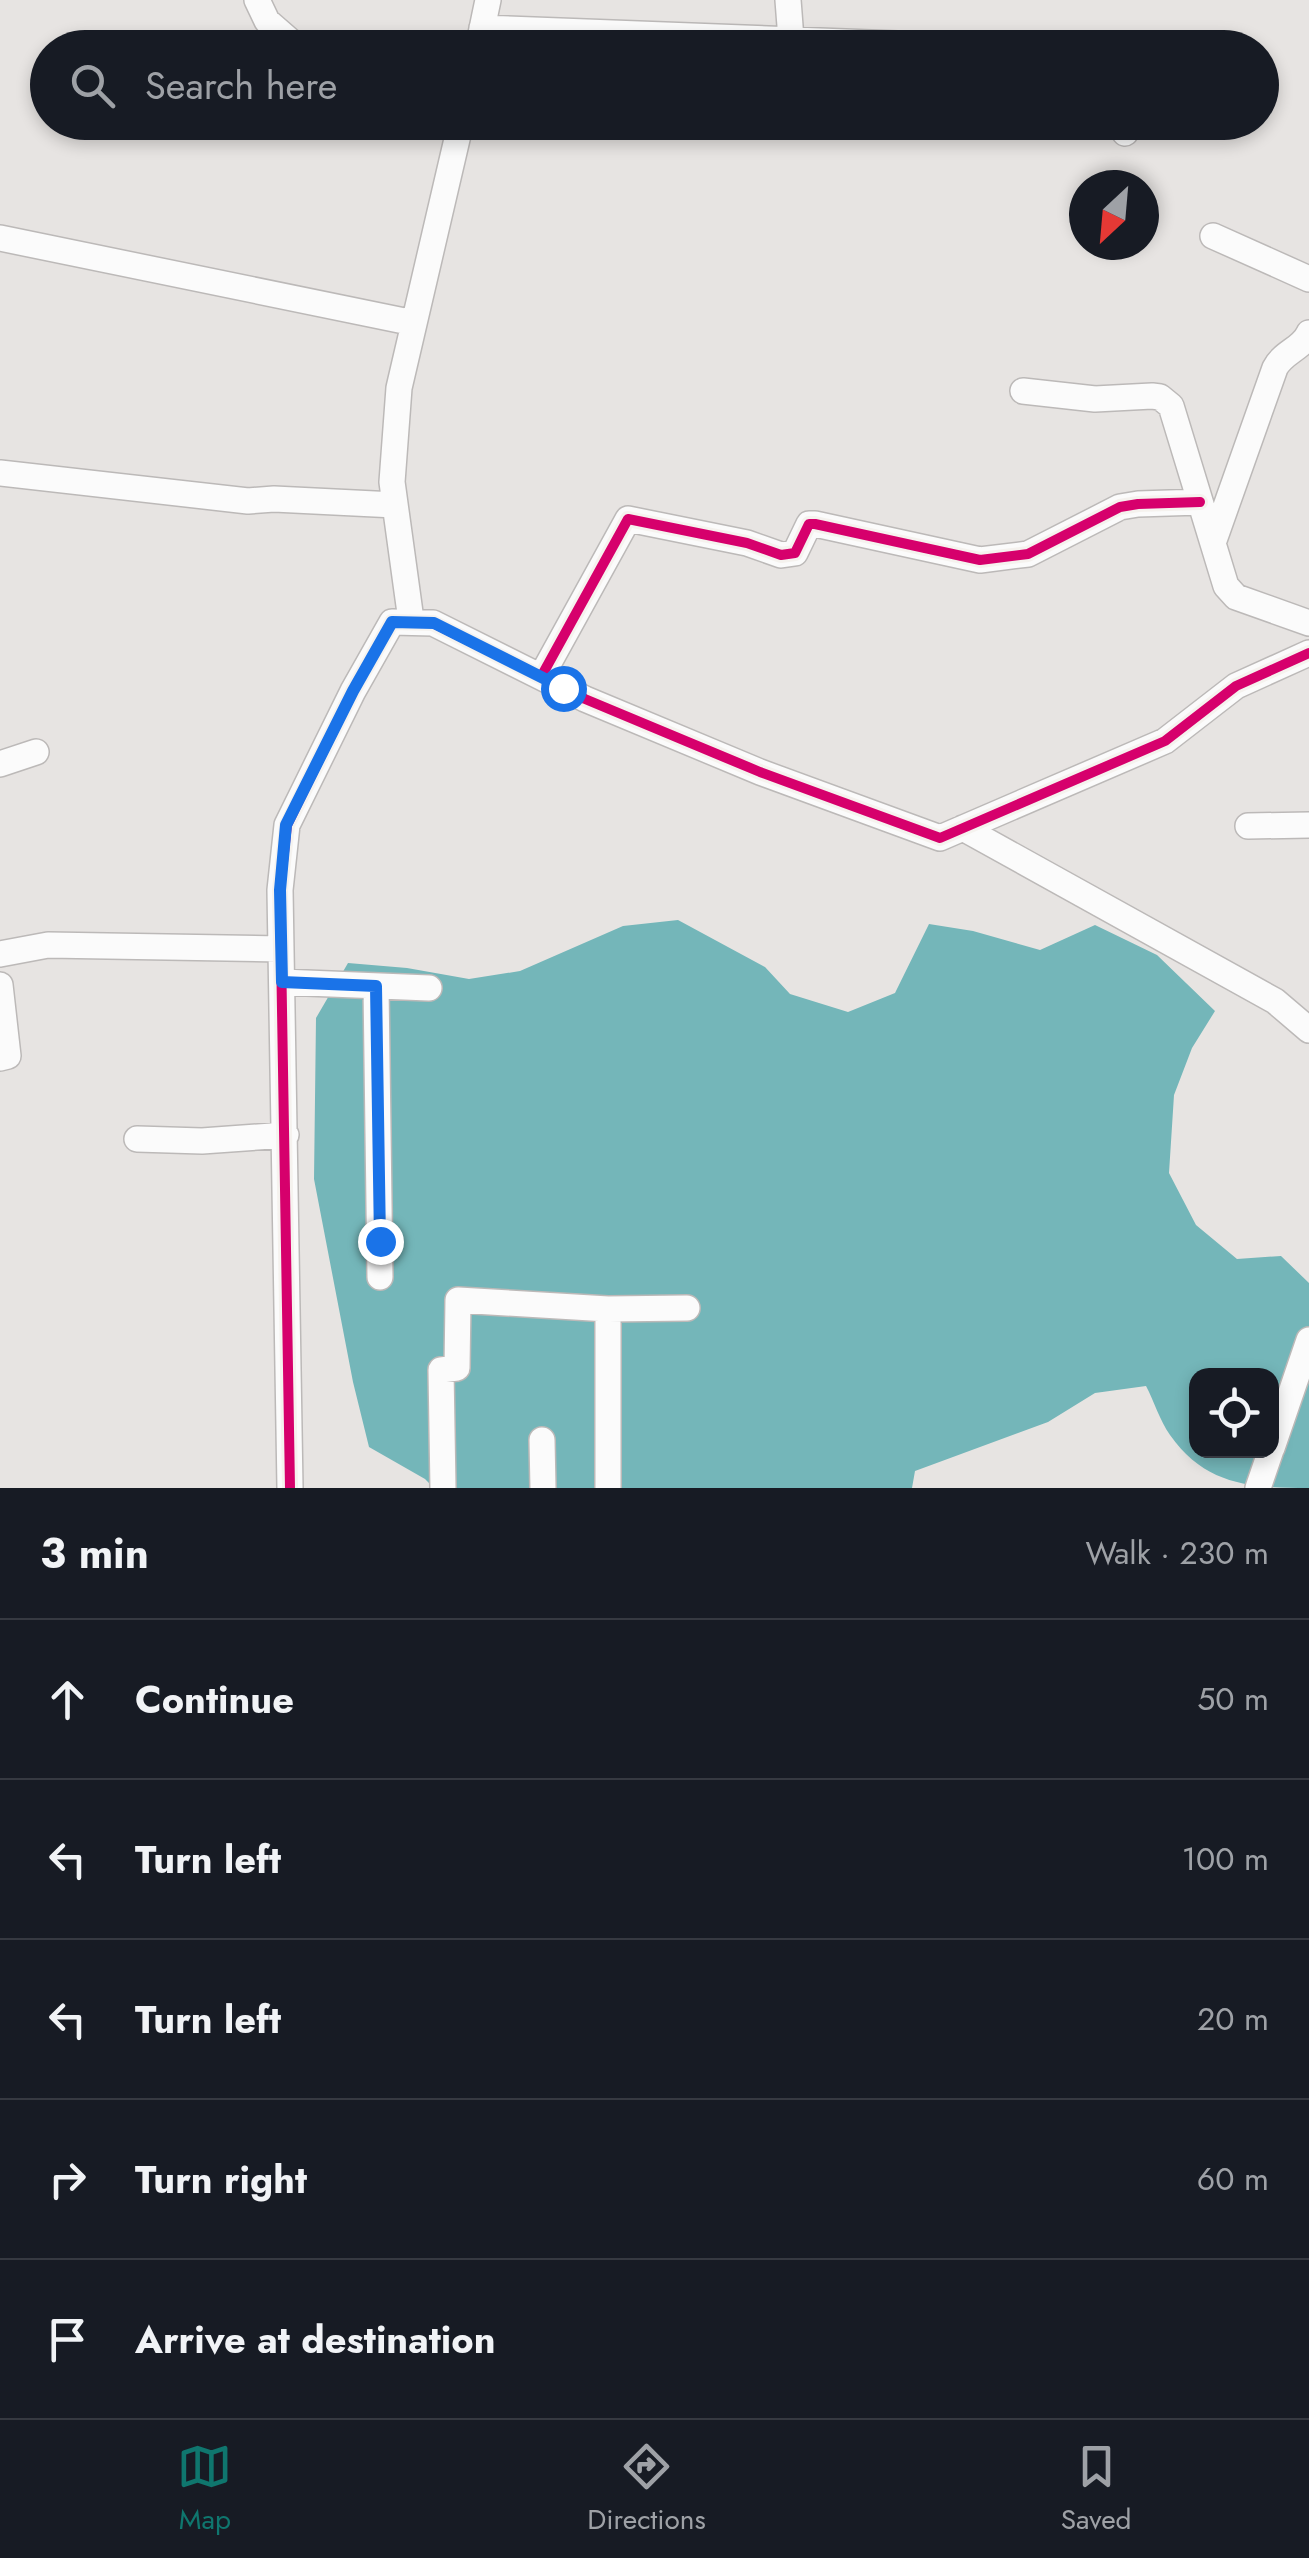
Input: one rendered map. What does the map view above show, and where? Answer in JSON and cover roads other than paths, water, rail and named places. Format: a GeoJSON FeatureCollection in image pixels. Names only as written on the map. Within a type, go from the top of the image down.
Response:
{"type":"FeatureCollection","features":[{"type":"Feature","properties":{"kind":"street"},"geometry":{"type":"LineString","coordinates":[[257,0],[267,21],[277,30]]}},
{"type":"Feature","properties":{"kind":"street"},"geometry":{"type":"LineString","coordinates":[[482,30],[488,0]]}},
{"type":"Feature","properties":{"kind":"street"},"geometry":{"type":"LineString","coordinates":[[788,0],[790,30]]}},
{"type":"Feature","properties":{"kind":"street"},"geometry":{"type":"LineString","coordinates":[[411,620],[392,482],[399,388],[456,140]]}},
{"type":"Feature","properties":{"kind":"street"},"geometry":{"type":"LineString","coordinates":[[1213,236],[1309,279]]}},
{"type":"Feature","properties":{"kind":"street"},"geometry":{"type":"LineString","coordinates":[[0,238],[414,323]]}},
{"type":"Feature","properties":{"kind":"street"},"geometry":{"type":"LineString","coordinates":[[1213,543],[1274,368],[1280,357],[1306,340],[1309,333]]}},
{"type":"Feature","properties":{"kind":"street"},"geometry":{"type":"LineString","coordinates":[[1024,391],[1094,399],[1160,397],[1171,406],[1226,586],[1236,597],[1309,623]]}},
{"type":"Feature","properties":{"kind":"street"},"geometry":{"type":"LineString","coordinates":[[0,473],[248,501],[395,505]]}},
{"type":"Feature","properties":{"kind":"street"},"geometry":{"type":"LineString","coordinates":[[541,677],[628,519],[747,543],[781,555],[795,553],[809,524],[815,524],[980,560],[1028,554],[1120,508],[1200,502]]}},
{"type":"Feature","properties":{"kind":"street"},"geometry":{"type":"LineString","coordinates":[[290,1488],[280,890],[286,825],[392,622],[434,623],[586,699],[760,772],[940,838],[1165,740],[1236,686],[1309,653]]}},
{"type":"Feature","properties":{"kind":"street"},"geometry":{"type":"LineString","coordinates":[[0,764],[36,752]]}},
{"type":"Feature","properties":{"kind":"street"},"geometry":{"type":"LineString","coordinates":[[1248,826],[1309,826]]}},
{"type":"Feature","properties":{"kind":"street"},"geometry":{"type":"LineString","coordinates":[[963,828],[1275,1001],[1309,1030]]}},
{"type":"Feature","properties":{"kind":"street"},"geometry":{"type":"LineString","coordinates":[[0,954],[48,945],[281,949]]}},
{"type":"Feature","properties":{"kind":"street"},"geometry":{"type":"LineString","coordinates":[[282,982],[429,988]]}},
{"type":"Feature","properties":{"kind":"street"},"geometry":{"type":"LineString","coordinates":[[0,985],[8,1056],[0,1058]]}},
{"type":"Feature","properties":{"kind":"street"},"geometry":{"type":"LineString","coordinates":[[376,986],[380,1278]]}},
{"type":"Feature","properties":{"kind":"street"},"geometry":{"type":"LineString","coordinates":[[137,1139],[202,1141],[286,1134]]}},
{"type":"Feature","properties":{"kind":"street"},"geometry":{"type":"LineString","coordinates":[[443,1488],[441,1370],[458,1368],[458,1300],[608,1310],[686,1308]]}},
{"type":"Feature","properties":{"kind":"street"},"geometry":{"type":"LineString","coordinates":[[608,1310],[608,1488]]}},
{"type":"Feature","properties":{"kind":"street"},"geometry":{"type":"LineString","coordinates":[[1279,1427],[1309,1340]]}},
{"type":"Feature","properties":{"kind":"street"},"geometry":{"type":"LineString","coordinates":[[542,1440],[542,1488]]}},
{"type":"Feature","properties":{"kind":"street"},"geometry":{"type":"LineString","coordinates":[[1258,1488],[1268,1458]]}},
{"type":"Feature","properties":{"kind":"water"},"geometry":{"type":"Polygon","coordinates":[[[678,920],[765,967],[790,994],[848,1012],[895,993],[929,924],[973,931],[1040,950],[1095,925],[1157,955],[1215,1011],[1192,1048],[1174,1095],[1169,1173],[1196,1225],[1237,1259],[1281,1256],[1309,1283],[1309,1488],[1232,1481],[1191,1458],[1279,1458],[1279,1368],[1189,1368],[1189,1456],[1163,1424],[1146,1386],[1095,1393],[1048,1422],[915,1471],[912,1488],[434,1488],[369,1447],[314,1179],[316,1018],[348,963],[469,979],[520,971],[623,926],[678,920]]]}}]}
